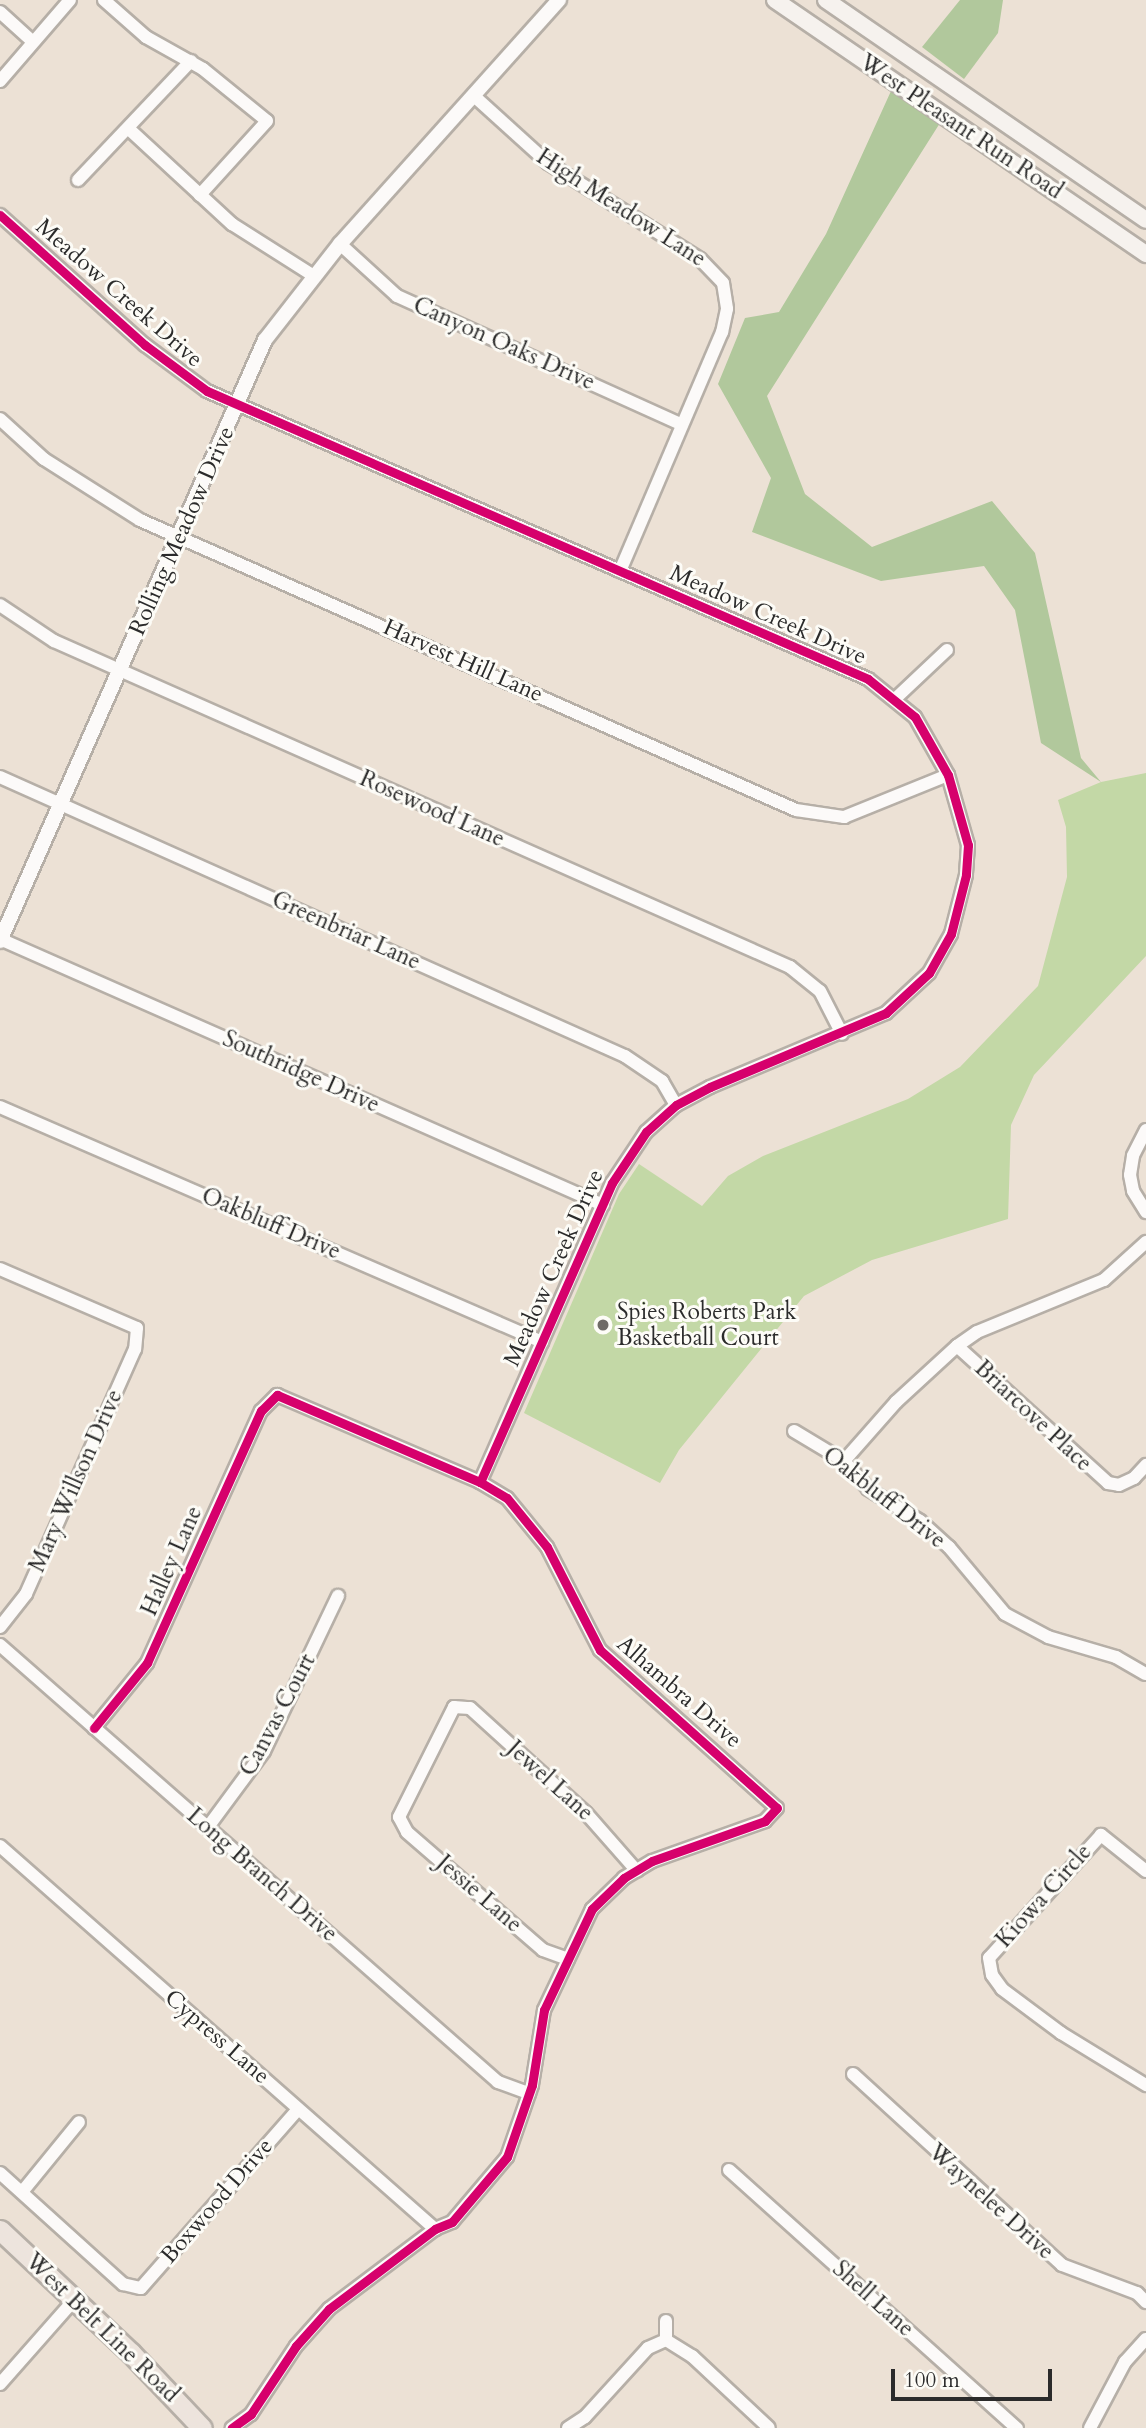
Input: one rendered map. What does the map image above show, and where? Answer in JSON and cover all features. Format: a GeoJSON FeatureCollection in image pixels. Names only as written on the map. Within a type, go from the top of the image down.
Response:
{"type":"FeatureCollection","features":[{"type":"Feature","properties":{"kind":"main road","name":"West Pleasant Run Road"},"geometry":{"type":"LineString","coordinates":[[775,0],[1146,254]]}},
{"type":"Feature","properties":{"kind":"main road","name":"West Pleasant Run Road"},"geometry":{"type":"LineString","coordinates":[[825,0],[1146,220]]}},
{"type":"Feature","properties":{"kind":"main road"},"geometry":{"type":"LineString","coordinates":[[1009,159],[1025,136]]}},
{"type":"Feature","properties":{"kind":"main road","name":"West Belt Line Road"},"geometry":{"type":"LineString","coordinates":[[0,2230],[202,2428]]}},
{"type":"Feature","properties":{"kind":"street"},"geometry":{"type":"LineString","coordinates":[[0,81],[70,0]]}},
{"type":"Feature","properties":{"kind":"street"},"geometry":{"type":"LineString","coordinates":[[104,0],[146,37],[191,61],[267,121],[201,195]]}},
{"type":"Feature","properties":{"kind":"street","name":"Rolling Meadow Drive"},"geometry":{"type":"LineString","coordinates":[[0,940],[240,403],[265,340],[340,244],[559,0]]}},
{"type":"Feature","properties":{"kind":"street"},"geometry":{"type":"LineString","coordinates":[[0,12],[32,41]]}},
{"type":"Feature","properties":{"kind":"street"},"geometry":{"type":"LineString","coordinates":[[78,180],[119,136],[130,130],[191,61]]}},
{"type":"Feature","properties":{"kind":"street","name":"High Meadow Lane"},"geometry":{"type":"LineString","coordinates":[[474,96],[548,163],[715,271],[723,283],[727,309],[620,571]]}},
{"type":"Feature","properties":{"kind":"street"},"geometry":{"type":"LineString","coordinates":[[130,130],[232,224],[314,276]]}},
{"type":"Feature","properties":{"kind":"street","name":"Meadow Creek Drive"},"geometry":{"type":"LineString","coordinates":[[0,215],[183,377],[620,571],[838,664],[897,698],[915,717],[947,775],[968,845],[963,901],[951,934],[911,992],[886,1013],[676,1105],[636,1145],[603,1205],[480,1482]]}},
{"type":"Feature","properties":{"kind":"street","name":"Canyon Oaks Drive"},"geometry":{"type":"LineString","coordinates":[[340,244],[397,296],[681,424]]}},
{"type":"Feature","properties":{"kind":"street","name":"Harvest Hill Lane"},"geometry":{"type":"LineString","coordinates":[[0,419],[89,490],[179,536],[796,810],[844,817],[947,775]]}},
{"type":"Feature","properties":{"kind":"street","name":"Rosewood Lane"},"geometry":{"type":"LineString","coordinates":[[0,605],[54,641],[790,967],[820,991],[842,1034]]}},
{"type":"Feature","properties":{"kind":"street"},"geometry":{"type":"LineString","coordinates":[[897,698],[947,650]]}},
{"type":"Feature","properties":{"kind":"street","name":"Greenbriar Lane"},"geometry":{"type":"LineString","coordinates":[[0,777],[625,1056],[662,1081],[676,1105]]}},
{"type":"Feature","properties":{"kind":"street","name":"Southridge Drive"},"geometry":{"type":"LineString","coordinates":[[0,940],[603,1205]]}},
{"type":"Feature","properties":{"kind":"street","name":"Oakbluff Drive"},"geometry":{"type":"LineString","coordinates":[[0,1107],[542,1342]]}},
{"type":"Feature","properties":{"kind":"street"},"geometry":{"type":"LineString","coordinates":[[1146,1130],[1133,1156],[1130,1175],[1133,1191],[1146,1212]]}},
{"type":"Feature","properties":{"kind":"street"},"geometry":{"type":"LineString","coordinates":[[844,1461],[896,1402],[957,1346],[977,1332],[1104,1280],[1146,1242]]}},
{"type":"Feature","properties":{"kind":"street","name":"Mary Willson Drive"},"geometry":{"type":"LineString","coordinates":[[0,1269],[137,1328],[135,1349],[26,1594],[0,1627]]}},
{"type":"Feature","properties":{"kind":"street","name":"Briarcove Place"},"geometry":{"type":"LineString","coordinates":[[957,1346],[1108,1483],[1127,1482],[1146,1465]]}},
{"type":"Feature","properties":{"kind":"street","name":"Alhambra Drive"},"geometry":{"type":"LineString","coordinates":[[270,1401],[277,1395],[480,1482],[507,1499],[547,1547],[600,1650],[777,1808],[765,1821],[636,1871]]}},
{"type":"Feature","properties":{"kind":"street","name":"Halley Lane"},"geometry":{"type":"LineString","coordinates":[[94,1728],[147,1663],[270,1401]]}},
{"type":"Feature","properties":{"kind":"street","name":"Oakbluff Drive"},"geometry":{"type":"LineString","coordinates":[[794,1431],[844,1461],[869,1489],[920,1521],[949,1547],[1005,1614],[1048,1637],[1115,1657],[1146,1674]]}},
{"type":"Feature","properties":{"kind":"street","name":"Canvas Court"},"geometry":{"type":"LineString","coordinates":[[208,1827],[264,1751],[287,1710],[338,1597]]}},
{"type":"Feature","properties":{"kind":"street","name":"Long Branch Drive"},"geometry":{"type":"LineString","coordinates":[[0,1645],[498,2082],[511,2090],[529,2093]]}},
{"type":"Feature","properties":{"kind":"street","name":"Jewel Lane"},"geometry":{"type":"LineString","coordinates":[[399,1817],[454,1707],[470,1708],[586,1813],[636,1871]]}},
{"type":"Feature","properties":{"kind":"street","name":"Jessie Lane"},"geometry":{"type":"LineString","coordinates":[[399,1817],[407,1832],[543,1950],[568,1959]]}},
{"type":"Feature","properties":{"kind":"street","name":"Kiowa Circle"},"geometry":{"type":"LineString","coordinates":[[1146,1871],[1101,1835],[989,1958],[992,1975],[1002,1989],[1061,2033],[1146,2085]]}},
{"type":"Feature","properties":{"kind":"street","name":"Cypress Lane"},"geometry":{"type":"LineString","coordinates":[[0,1846],[435,2230]]}},
{"type":"Feature","properties":{"kind":"street"},"geometry":{"type":"LineString","coordinates":[[232,2428],[251,2414],[296,2346],[329,2309],[435,2230],[453,2222],[507,2157],[529,2093],[544,2010],[593,1909],[636,1871]]}},
{"type":"Feature","properties":{"kind":"street","name":"Waynelee Drive"},"geometry":{"type":"LineString","coordinates":[[853,2074],[1062,2265],[1137,2293],[1146,2302]]}},
{"type":"Feature","properties":{"kind":"street","name":"Boxwood Drive"},"geometry":{"type":"LineString","coordinates":[[22,2192],[133,2288],[141,2288],[298,2109]]}},
{"type":"Feature","properties":{"kind":"street"},"geometry":{"type":"LineString","coordinates":[[0,2173],[22,2192],[79,2122]]}},
{"type":"Feature","properties":{"kind":"street","name":"Shell Lane"},"geometry":{"type":"LineString","coordinates":[[729,2170],[1017,2428]]}},
{"type":"Feature","properties":{"kind":"street"},"geometry":{"type":"LineString","coordinates":[[0,2384],[74,2300]]}},
{"type":"Feature","properties":{"kind":"street"},"geometry":{"type":"LineString","coordinates":[[666,2321],[666,2340]]}},
{"type":"Feature","properties":{"kind":"street"},"geometry":{"type":"LineString","coordinates":[[1090,2428],[1125,2362],[1146,2339]]}},
{"type":"Feature","properties":{"kind":"street"},"geometry":{"type":"LineString","coordinates":[[568,2428],[585,2417],[648,2348],[666,2340]]}},
{"type":"Feature","properties":{"kind":"street"},"geometry":{"type":"LineString","coordinates":[[666,2340],[692,2356],[769,2428]]}},
{"type":"Feature","properties":{"kind":"green space"},"geometry":{"type":"Polygon","coordinates":[[[960,0],[1003,0],[998,33],[964,79],[922,47],[960,0]]]}},
{"type":"Feature","properties":{"kind":"green space"},"geometry":{"type":"Polygon","coordinates":[[[891,91],[940,123],[767,396],[805,494],[872,547],[992,501],[1035,553],[1081,758],[1101,782],[1041,743],[1015,610],[984,566],[881,581],[752,532],[771,478],[718,384],[745,318],[779,312],[826,234],[891,91]]]}},
{"type":"Feature","properties":{"kind":"green space"},"geometry":{"type":"Polygon","coordinates":[[[1146,773],[1146,956],[1034,1075],[1011,1125],[1008,1219],[872,1260],[804,1296],[679,1450],[660,1483],[524,1413],[619,1194],[639,1164],[702,1206],[728,1176],[763,1156],[908,1099],[960,1067],[1038,986],[1067,877],[1066,827],[1058,800],[1101,782],[1146,773]]]}},
{"type":"Feature","properties":{"kind":"cycle path"},"geometry":{"type":"LineString","coordinates":[[0,215],[145,345],[207,391],[868,679],[915,717],[948,775],[968,845],[966,875],[951,934],[929,973],[886,1013],[710,1087],[676,1105],[646,1132],[612,1183],[480,1482]]}},
{"type":"Feature","properties":{"kind":"cycle path"},"geometry":{"type":"LineString","coordinates":[[94,1728],[147,1663],[261,1411],[277,1395],[480,1482],[507,1498],[547,1547],[600,1650],[777,1808],[765,1821],[652,1861],[624,1878],[592,1909],[544,2010],[532,2085],[507,2157],[452,2222],[435,2229],[329,2309],[296,2346],[251,2414],[232,2428]]}},
{"type":"Feature","properties":{"kind":"place","name":"Spies Roberts Park Basketball Court"},"geometry":{"type":"Point","coordinates":[603,1325]}}]}
